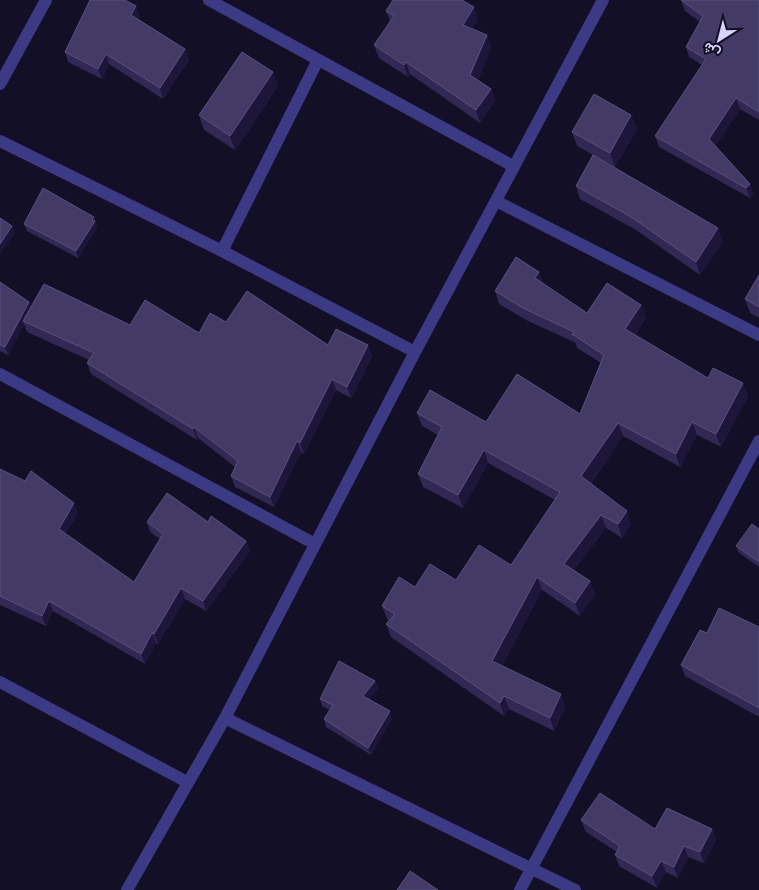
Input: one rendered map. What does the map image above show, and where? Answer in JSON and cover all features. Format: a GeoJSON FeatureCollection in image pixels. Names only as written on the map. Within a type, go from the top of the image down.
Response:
{"type":"FeatureCollection","features":[{"type":"Feature","properties":{"kind":"street"},"geometry":{"type":"LineString","coordinates":[[0,84],[46,0]]}},
{"type":"Feature","properties":{"kind":"street"},"geometry":{"type":"LineString","coordinates":[[209,0],[513,166]]}},
{"type":"Feature","properties":{"kind":"street"},"geometry":{"type":"LineString","coordinates":[[127,890],[224,718],[513,166],[603,0]]}},
{"type":"Feature","properties":{"kind":"street"},"geometry":{"type":"LineString","coordinates":[[222,251],[318,60]]}},
{"type":"Feature","properties":{"kind":"street"},"geometry":{"type":"LineString","coordinates":[[0,141],[222,251],[415,352]]}},
{"type":"Feature","properties":{"kind":"street"},"geometry":{"type":"LineString","coordinates":[[496,200],[759,336]]}},
{"type":"Feature","properties":{"kind":"street"},"geometry":{"type":"LineString","coordinates":[[0,374],[315,544]]}},
{"type":"Feature","properties":{"kind":"street"},"geometry":{"type":"LineString","coordinates":[[520,890],[759,441]]}},
{"type":"Feature","properties":{"kind":"street"},"geometry":{"type":"LineString","coordinates":[[0,682],[187,782]]}},
{"type":"Feature","properties":{"kind":"street"},"geometry":{"type":"LineString","coordinates":[[224,718],[575,890]]}},
{"type":"Feature","properties":{"kind":"building"},"geometry":{"type":"Polygon","coordinates":[[[90,0],[125,0],[136,6],[131,15],[185,49],[160,88],[106,54],[98,69],[65,52],[90,0]]]}},
{"type":"Feature","properties":{"kind":"building"},"geometry":{"type":"Polygon","coordinates":[[[393,0],[462,0],[474,7],[463,25],[487,35],[470,75],[491,89],[476,110],[406,62],[404,65],[374,45],[394,16],[386,11],[393,0]]]}},
{"type":"Feature","properties":{"kind":"building"},"geometry":{"type":"Polygon","coordinates":[[[681,0],[759,0],[759,112],[736,98],[709,139],[750,184],[746,188],[655,136],[706,59],[686,47],[703,16],[681,0]]]}},
{"type":"Feature","properties":{"kind":"building"},"geometry":{"type":"Polygon","coordinates":[[[242,52],[273,72],[230,136],[199,115],[242,52]]]}},
{"type":"Feature","properties":{"kind":"building"},"geometry":{"type":"Polygon","coordinates":[[[594,94],[631,115],[610,153],[572,132],[594,94]]]}},
{"type":"Feature","properties":{"kind":"building"},"geometry":{"type":"Polygon","coordinates":[[[593,155],[718,228],[696,262],[631,217],[576,186],[593,155]]]}},
{"type":"Feature","properties":{"kind":"building"},"geometry":{"type":"Polygon","coordinates":[[[43,188],[94,217],[92,220],[95,221],[76,251],[24,224],[43,188]]]}},
{"type":"Feature","properties":{"kind":"building"},"geometry":{"type":"Polygon","coordinates":[[[0,218],[12,226],[0,244],[0,218]]]}},
{"type":"Feature","properties":{"kind":"building"},"geometry":{"type":"Polygon","coordinates":[[[516,257],[539,272],[535,278],[587,313],[607,283],[641,305],[625,329],[708,378],[713,368],[743,383],[716,434],[692,422],[676,454],[618,423],[581,476],[627,511],[618,524],[601,515],[564,564],[590,581],[575,603],[537,577],[492,661],[561,694],[550,718],[504,696],[500,703],[386,624],[395,614],[382,606],[399,577],[415,587],[430,564],[456,580],[479,545],[511,565],[560,492],[484,450],[458,495],[418,474],[442,427],[417,413],[430,390],[486,422],[517,374],[580,414],[604,355],[572,334],[574,332],[523,308],[495,291],[516,257]]]}},
{"type":"Feature","properties":{"kind":"building"},"geometry":{"type":"Polygon","coordinates":[[[759,275],[759,307],[745,299],[759,275]]]}},
{"type":"Feature","properties":{"kind":"building"},"geometry":{"type":"Polygon","coordinates":[[[0,282],[29,302],[5,347],[0,345],[0,282]]]}},
{"type":"Feature","properties":{"kind":"building"},"geometry":{"type":"Polygon","coordinates":[[[44,284],[130,325],[145,300],[199,333],[210,313],[226,322],[247,291],[328,345],[336,329],[368,345],[347,387],[332,379],[300,443],[297,441],[270,497],[231,476],[238,461],[194,427],[193,429],[87,363],[94,353],[23,321],[44,284]]]}},
{"type":"Feature","properties":{"kind":"building"},"geometry":{"type":"Polygon","coordinates":[[[0,469],[25,481],[31,471],[74,503],[59,529],[134,582],[163,534],[147,522],[167,493],[208,522],[211,516],[246,541],[203,601],[181,588],[141,654],[49,601],[42,616],[0,596],[0,469]]]}},
{"type":"Feature","properties":{"kind":"building"},"geometry":{"type":"Polygon","coordinates":[[[752,524],[759,529],[759,562],[736,546],[752,524]]]}},
{"type":"Feature","properties":{"kind":"building"},"geometry":{"type":"Polygon","coordinates":[[[719,608],[759,627],[759,708],[681,665],[700,630],[707,633],[719,608]]]}},
{"type":"Feature","properties":{"kind":"building"},"geometry":{"type":"Polygon","coordinates":[[[339,661],[375,681],[363,696],[390,711],[368,748],[324,719],[333,705],[320,699],[339,661]]]}},
{"type":"Feature","properties":{"kind":"building"},"geometry":{"type":"Polygon","coordinates":[[[600,793],[655,829],[667,808],[712,829],[700,852],[684,846],[674,867],[661,861],[652,876],[615,855],[620,846],[581,820],[600,793]]]}},
{"type":"Feature","properties":{"kind":"building"},"geometry":{"type":"Polygon","coordinates":[[[410,871],[438,890],[397,890],[410,871]]]}}]}
